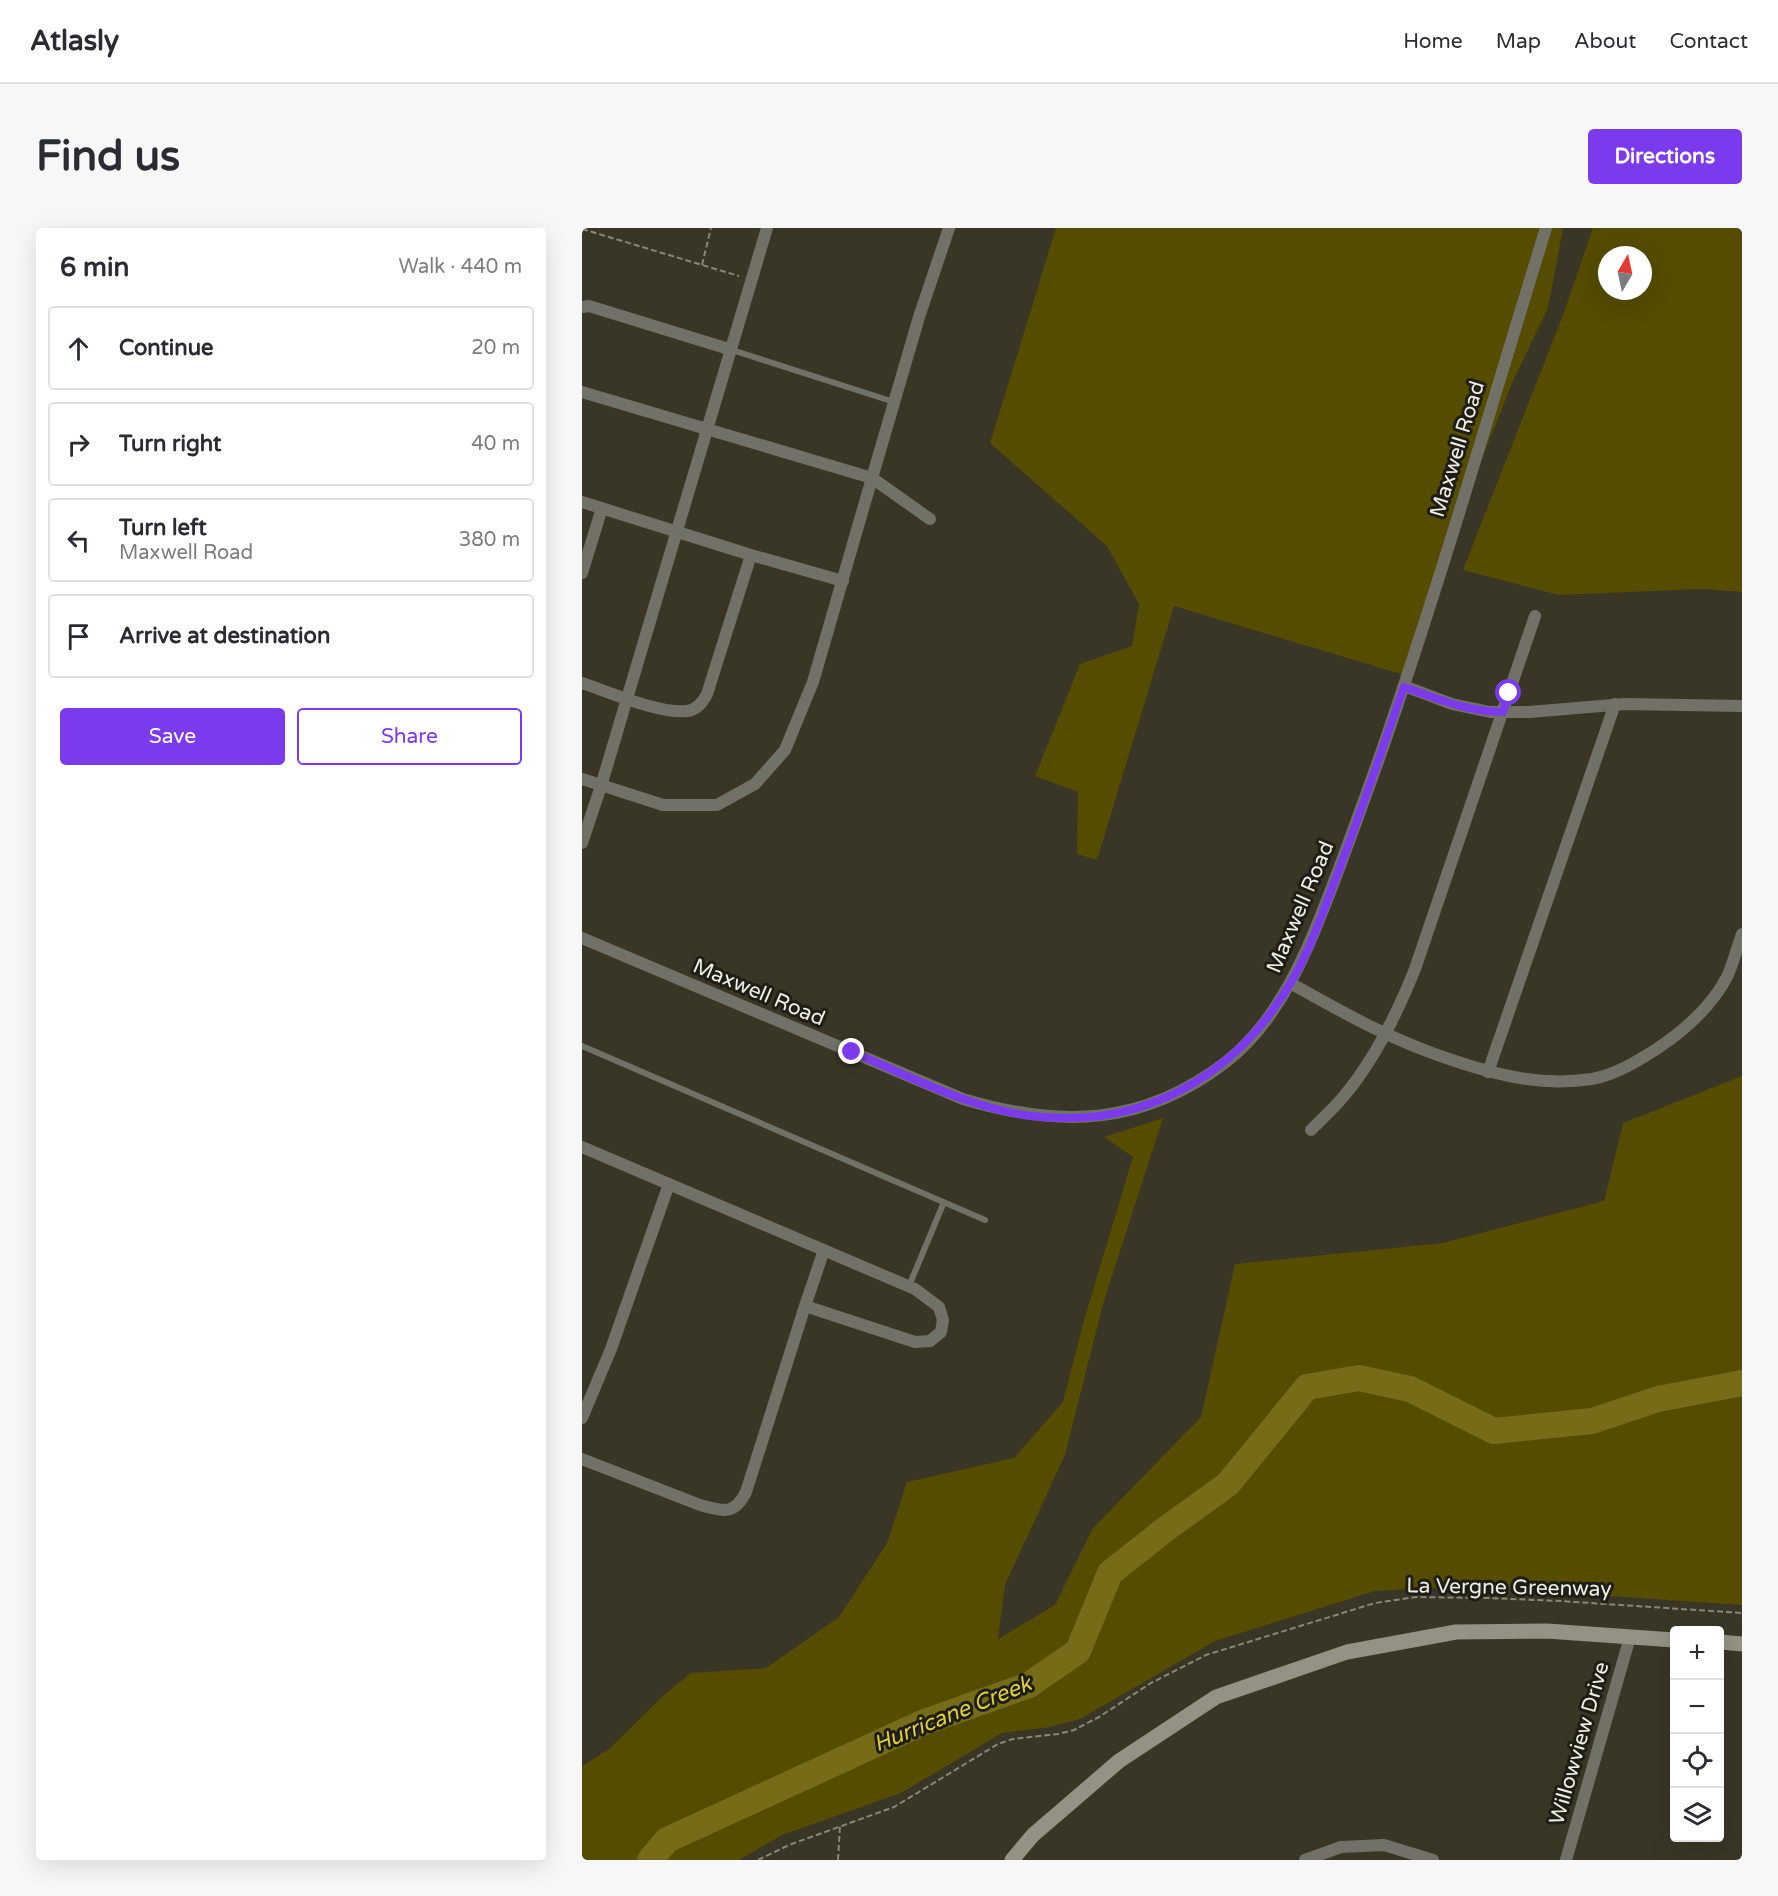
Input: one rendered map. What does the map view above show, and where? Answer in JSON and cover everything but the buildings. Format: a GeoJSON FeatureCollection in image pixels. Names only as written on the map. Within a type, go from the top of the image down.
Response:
{"type":"FeatureCollection","features":[{"type":"Feature","properties":{"kind":"main road"},"geometry":{"type":"LineString","coordinates":[[1012,1860],[1033,1835],[1119,1761],[1216,1697],[1347,1652],[1456,1632],[1547,1631],[1670,1640]]}},
{"type":"Feature","properties":{"kind":"main road"},"geometry":{"type":"LineString","coordinates":[[1724,1642],[1742,1644]]}},
{"type":"Feature","properties":{"kind":"street"},"geometry":{"type":"LineString","coordinates":[[582,843],[678,531],[767,228]]}},
{"type":"Feature","properties":{"kind":"street"},"geometry":{"type":"LineString","coordinates":[[582,779],[663,805],[717,805],[755,784],[785,750],[813,682],[894,402],[949,228]]}},
{"type":"Feature","properties":{"kind":"street","name":"Maxwell Road"},"geometry":{"type":"LineString","coordinates":[[582,938],[963,1099],[1019,1113],[1063,1118],[1098,1116],[1130,1110],[1157,1102],[1192,1084],[1227,1061],[1249,1040],[1290,983],[1308,948],[1350,842],[1404,687],[1546,228]]}},
{"type":"Feature","properties":{"kind":"street"},"geometry":{"type":"LineString","coordinates":[[582,307],[589,306],[732,350]]}},
{"type":"Feature","properties":{"kind":"street"},"geometry":{"type":"LineString","coordinates":[[582,392],[872,478],[930,519]]}},
{"type":"Feature","properties":{"kind":"street"},"geometry":{"type":"LineString","coordinates":[[582,502],[843,581]]}},
{"type":"Feature","properties":{"kind":"street"},"geometry":{"type":"LineString","coordinates":[[582,573],[602,508]]}},
{"type":"Feature","properties":{"kind":"street"},"geometry":{"type":"LineString","coordinates":[[582,683],[669,710],[689,711],[702,704],[751,555]]}},
{"type":"Feature","properties":{"kind":"street"},"geometry":{"type":"LineString","coordinates":[[1311,1130],[1344,1096],[1367,1065],[1403,998],[1415,969],[1535,616]]}},
{"type":"Feature","properties":{"kind":"street"},"geometry":{"type":"LineString","coordinates":[[1404,687],[1452,704],[1490,712],[1529,712],[1615,704],[1742,706]]}},
{"type":"Feature","properties":{"kind":"street"},"geometry":{"type":"LineString","coordinates":[[1488,1072],[1615,704]]}},
{"type":"Feature","properties":{"kind":"street"},"geometry":{"type":"LineString","coordinates":[[1290,983],[1384,1034],[1418,1049],[1499,1076],[1544,1082],[1594,1079],[1635,1064],[1675,1037],[1707,1007],[1727,976],[1742,934]]}},
{"type":"Feature","properties":{"kind":"street"},"geometry":{"type":"LineString","coordinates":[[582,1147],[909,1286],[939,1307],[943,1320],[941,1332],[930,1341],[915,1342],[805,1306]]}},
{"type":"Feature","properties":{"kind":"street"},"geometry":{"type":"LineString","coordinates":[[582,1418],[611,1348],[669,1184]]}},
{"type":"Feature","properties":{"kind":"street"},"geometry":{"type":"LineString","coordinates":[[582,1459],[700,1505],[730,1510],[740,1505],[824,1250]]}},
{"type":"Feature","properties":{"kind":"street","name":"Willowview Drive"},"geometry":{"type":"LineString","coordinates":[[1566,1860],[1630,1637]]}},
{"type":"Feature","properties":{"kind":"street"},"geometry":{"type":"LineString","coordinates":[[1305,1860],[1341,1847],[1384,1845],[1433,1860]]}},
{"type":"Feature","properties":{"kind":"lane"},"geometry":{"type":"LineString","coordinates":[[732,350],[894,402]]}},
{"type":"Feature","properties":{"kind":"lane"},"geometry":{"type":"LineString","coordinates":[[582,1046],[985,1220]]}},
{"type":"Feature","properties":{"kind":"lane"},"geometry":{"type":"LineString","coordinates":[[909,1286],[944,1202]]}},
{"type":"Feature","properties":{"kind":"path"},"geometry":{"type":"LineString","coordinates":[[702,265],[711,228]]}},
{"type":"Feature","properties":{"kind":"path"},"geometry":{"type":"LineString","coordinates":[[582,229],[739,276]]}},
{"type":"Feature","properties":{"kind":"path","name":"La Vergne Greenway"},"geometry":{"type":"LineString","coordinates":[[758,1860],[789,1845],[894,1806],[998,1744],[1013,1739],[1074,1730],[1099,1717],[1151,1683],[1206,1655],[1353,1608],[1416,1597],[1487,1598],[1742,1613]]}},
{"type":"Feature","properties":{"kind":"path"},"geometry":{"type":"LineString","coordinates":[[838,1860],[840,1826]]}},
{"type":"Feature","properties":{"kind":"shaded area"},"geometry":{"type":"Polygon","coordinates":[[[1056,228],[1563,228],[1548,308],[1513,381],[1471,486],[1404,675],[1174,606],[1097,860],[1077,854],[1078,792],[1035,776],[1080,664],[1132,646],[1139,604],[1107,546],[990,443],[1056,228]]]}},
{"type":"Feature","properties":{"kind":"shaded area"},"geometry":{"type":"Polygon","coordinates":[[[1593,228],[1742,228],[1742,592],[1702,589],[1559,595],[1463,570],[1563,315],[1593,228]]]}},
{"type":"Feature","properties":{"kind":"shaded area"},"geometry":{"type":"Polygon","coordinates":[[[1742,1076],[1742,1605],[1462,1586],[1375,1591],[1215,1641],[1080,1719],[1050,1727],[1002,1733],[901,1793],[782,1835],[739,1860],[582,1860],[582,1766],[609,1749],[665,1694],[691,1673],[766,1668],[839,1617],[887,1543],[907,1482],[1014,1458],[1063,1402],[1084,1320],[1133,1157],[1104,1137],[1163,1118],[1103,1304],[1065,1455],[1005,1585],[998,1639],[1055,1605],[1093,1528],[1201,1417],[1235,1264],[1443,1243],[1604,1201],[1623,1123],[1742,1076]]]}},
{"type":"Feature","properties":{"kind":"waterway","name":"Hurricane Creek"},"geometry":{"type":"LineString","coordinates":[[650,1860],[667,1840],[922,1723],[1029,1685],[1078,1651],[1110,1573],[1228,1484],[1307,1387],[1359,1378],[1410,1389],[1494,1431],[1592,1421],[1658,1399],[1742,1383]]}},
{"type":"Feature","properties":{"kind":"route"},"geometry":{"type":"LineString","coordinates":[[852,1052],[963,1099],[1030,1116],[1063,1118],[1098,1116],[1130,1110],[1157,1102],[1192,1084],[1227,1061],[1249,1040],[1290,983],[1308,948],[1350,842],[1404,687],[1452,704],[1490,712],[1503,712],[1509,693]]}}]}
